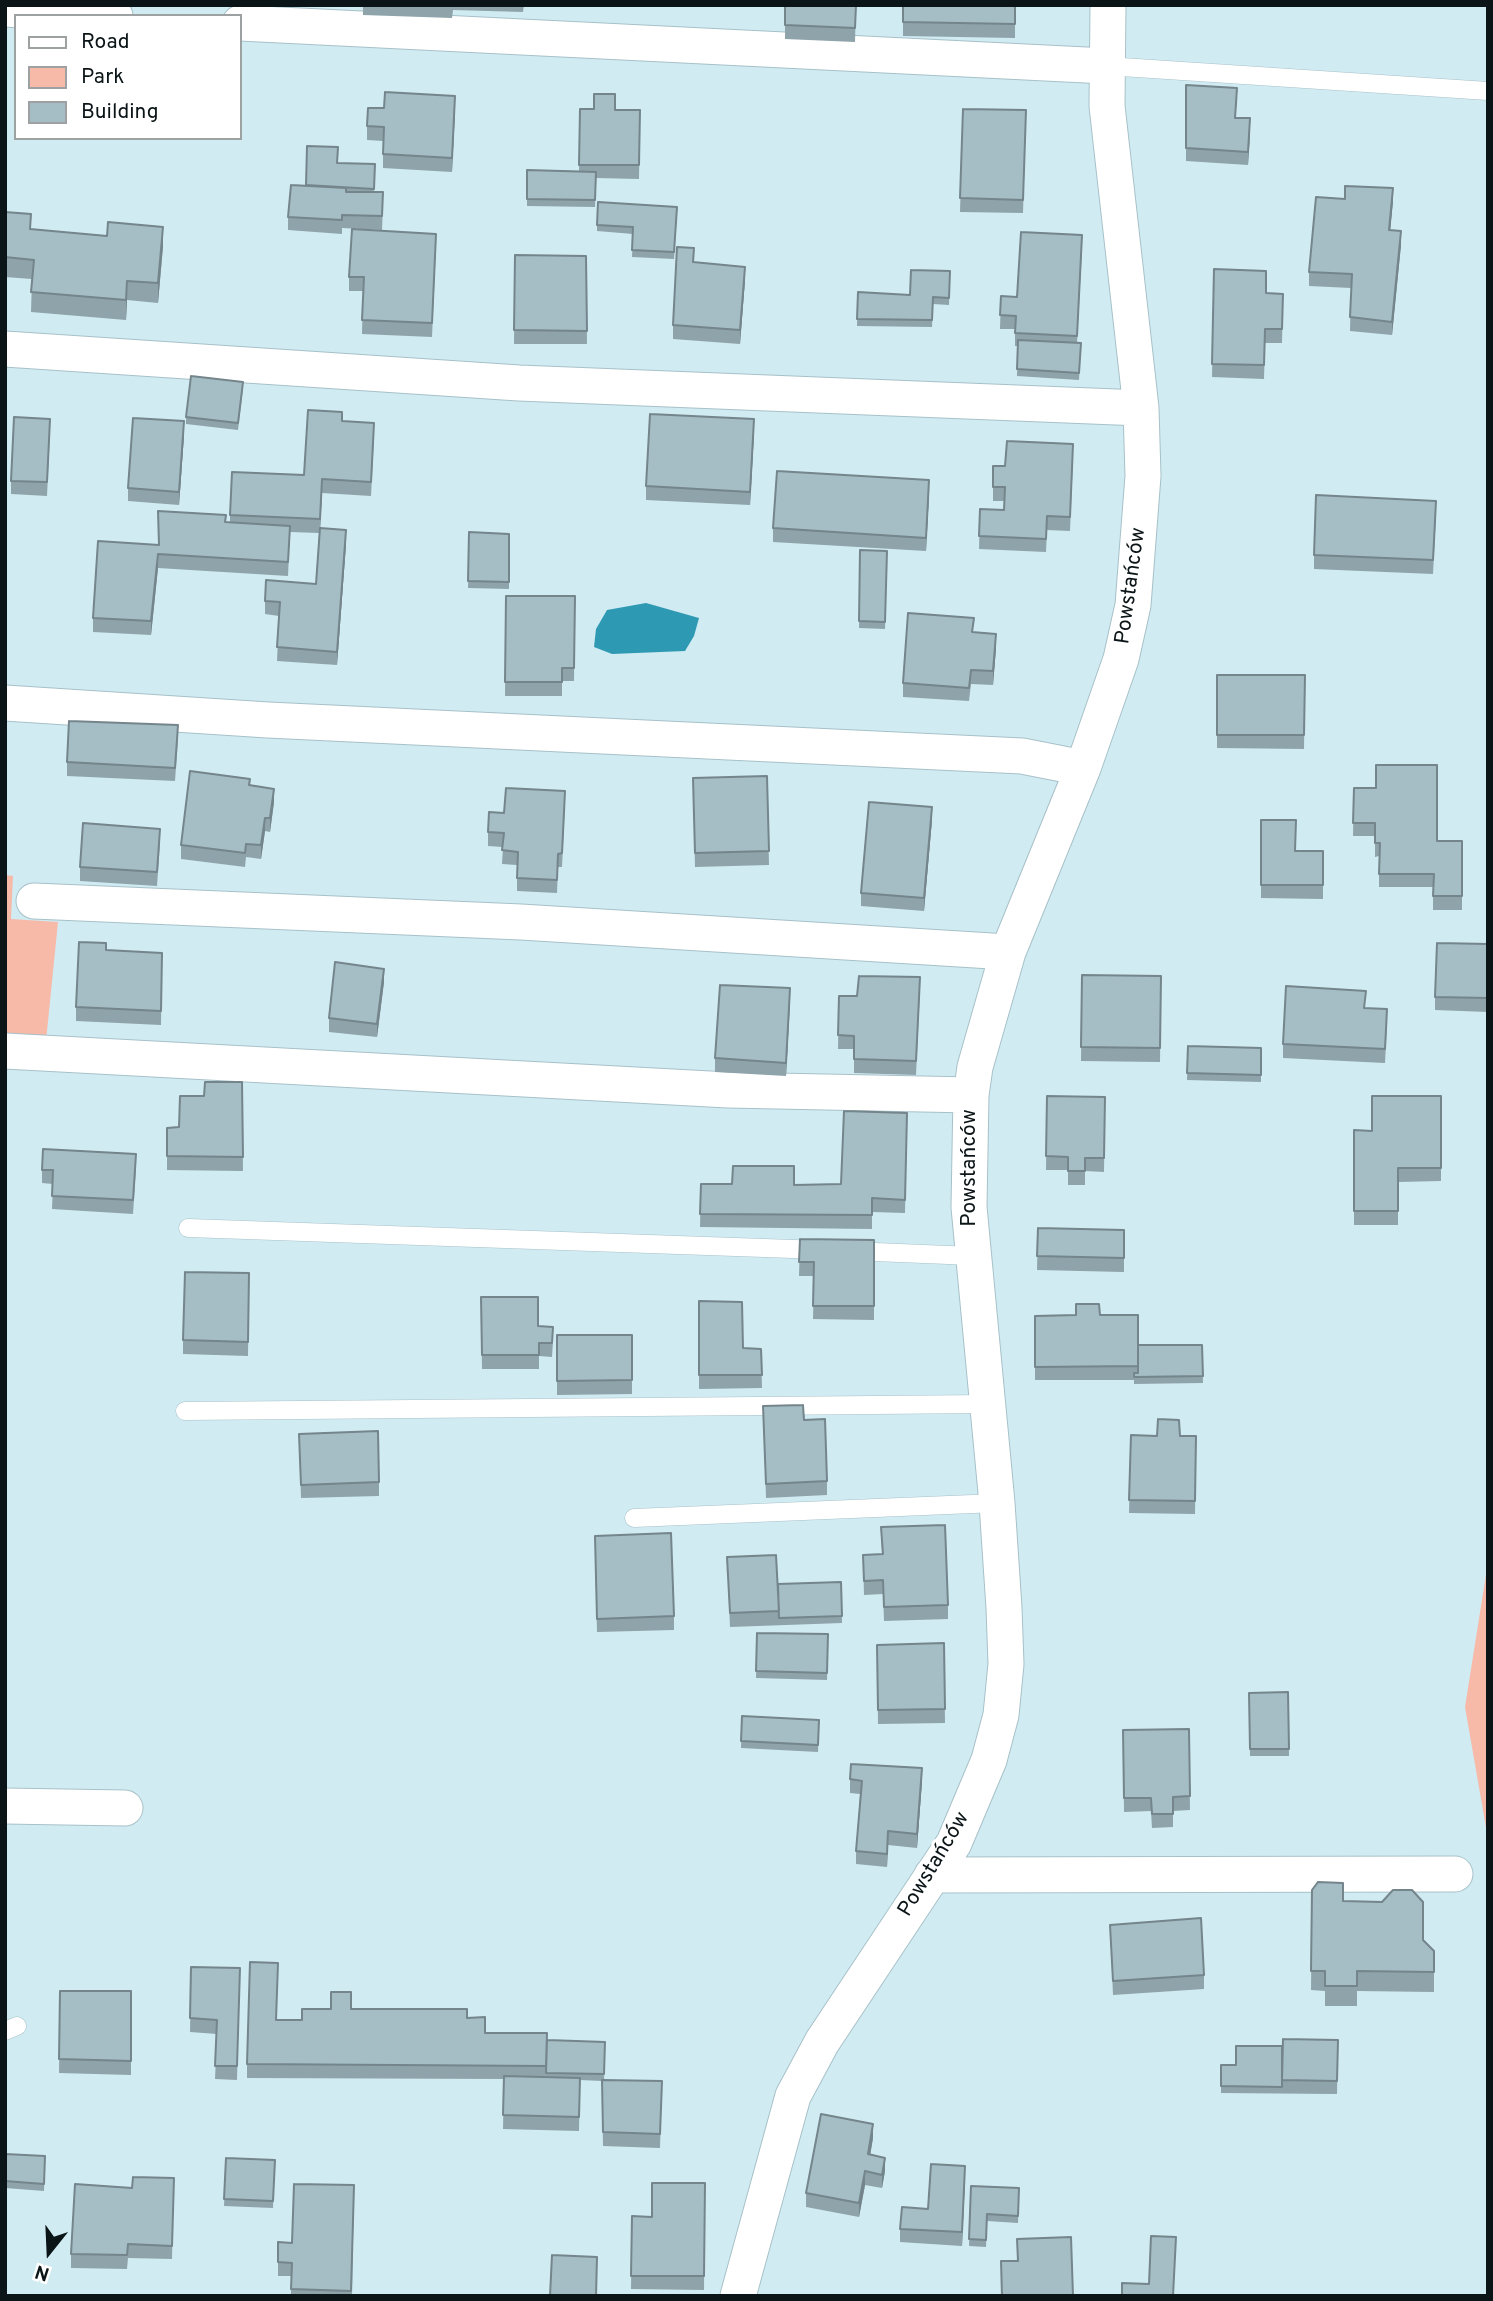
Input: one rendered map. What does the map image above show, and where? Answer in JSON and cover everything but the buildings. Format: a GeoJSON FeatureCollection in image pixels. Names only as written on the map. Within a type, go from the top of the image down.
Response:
{"type":"FeatureCollection","features":[{"type":"Feature","properties":{"kind":"street","name":"Powstańców"},"geometry":{"type":"LineString","coordinates":[[738,2296],[793,2096],[822,2042],[954,1843],[989,1760],[1001,1715],[1006,1664],[989,1404],[972,1256],[969,1207],[971,1095],[975,1067],[1009,952],[1083,768],[1121,659],[1133,605],[1143,476],[1141,408],[1107,106],[1108,5]]}},
{"type":"Feature","properties":{"kind":"street"},"geometry":{"type":"LineString","coordinates":[[5,9],[84,14]]}},
{"type":"Feature","properties":{"kind":"street"},"geometry":{"type":"LineString","coordinates":[[242,23],[1106,66]]}},
{"type":"Feature","properties":{"kind":"street"},"geometry":{"type":"LineString","coordinates":[[5,349],[519,383],[1141,408]]}},
{"type":"Feature","properties":{"kind":"street"},"geometry":{"type":"LineString","coordinates":[[5,703],[268,720],[1022,756],[1083,768]]}},
{"type":"Feature","properties":{"kind":"street"},"geometry":{"type":"LineString","coordinates":[[34,901],[521,922],[1009,952]]}},
{"type":"Feature","properties":{"kind":"street"},"geometry":{"type":"LineString","coordinates":[[5,1051],[728,1090],[971,1095]]}},
{"type":"Feature","properties":{"kind":"street"},"geometry":{"type":"LineString","coordinates":[[5,1806],[125,1808]]}},
{"type":"Feature","properties":{"kind":"street"},"geometry":{"type":"LineString","coordinates":[[932,1875],[1455,1874]]}},
{"type":"Feature","properties":{"kind":"lane"},"geometry":{"type":"LineString","coordinates":[[1106,66],[1488,91]]}},
{"type":"Feature","properties":{"kind":"lane"},"geometry":{"type":"LineString","coordinates":[[188,1228],[972,1256]]}},
{"type":"Feature","properties":{"kind":"lane"},"geometry":{"type":"LineString","coordinates":[[185,1411],[989,1404]]}},
{"type":"Feature","properties":{"kind":"lane"},"geometry":{"type":"LineString","coordinates":[[634,1518],[997,1503]]}},
{"type":"Feature","properties":{"kind":"green space"},"geometry":{"type":"Polygon","coordinates":[[[5,875],[13,876],[11,919],[58,922],[46,1041],[5,1039],[5,875]]]}},
{"type":"Feature","properties":{"kind":"green space"},"geometry":{"type":"Polygon","coordinates":[[[1488,1562],[1488,1839],[1465,1707],[1488,1562]]]}},
{"type":"Feature","properties":{"kind":"water"},"geometry":{"type":"Polygon","coordinates":[[[646,603],[699,618],[694,636],[685,651],[612,654],[594,647],[596,629],[607,610],[646,603]]]}}]}
